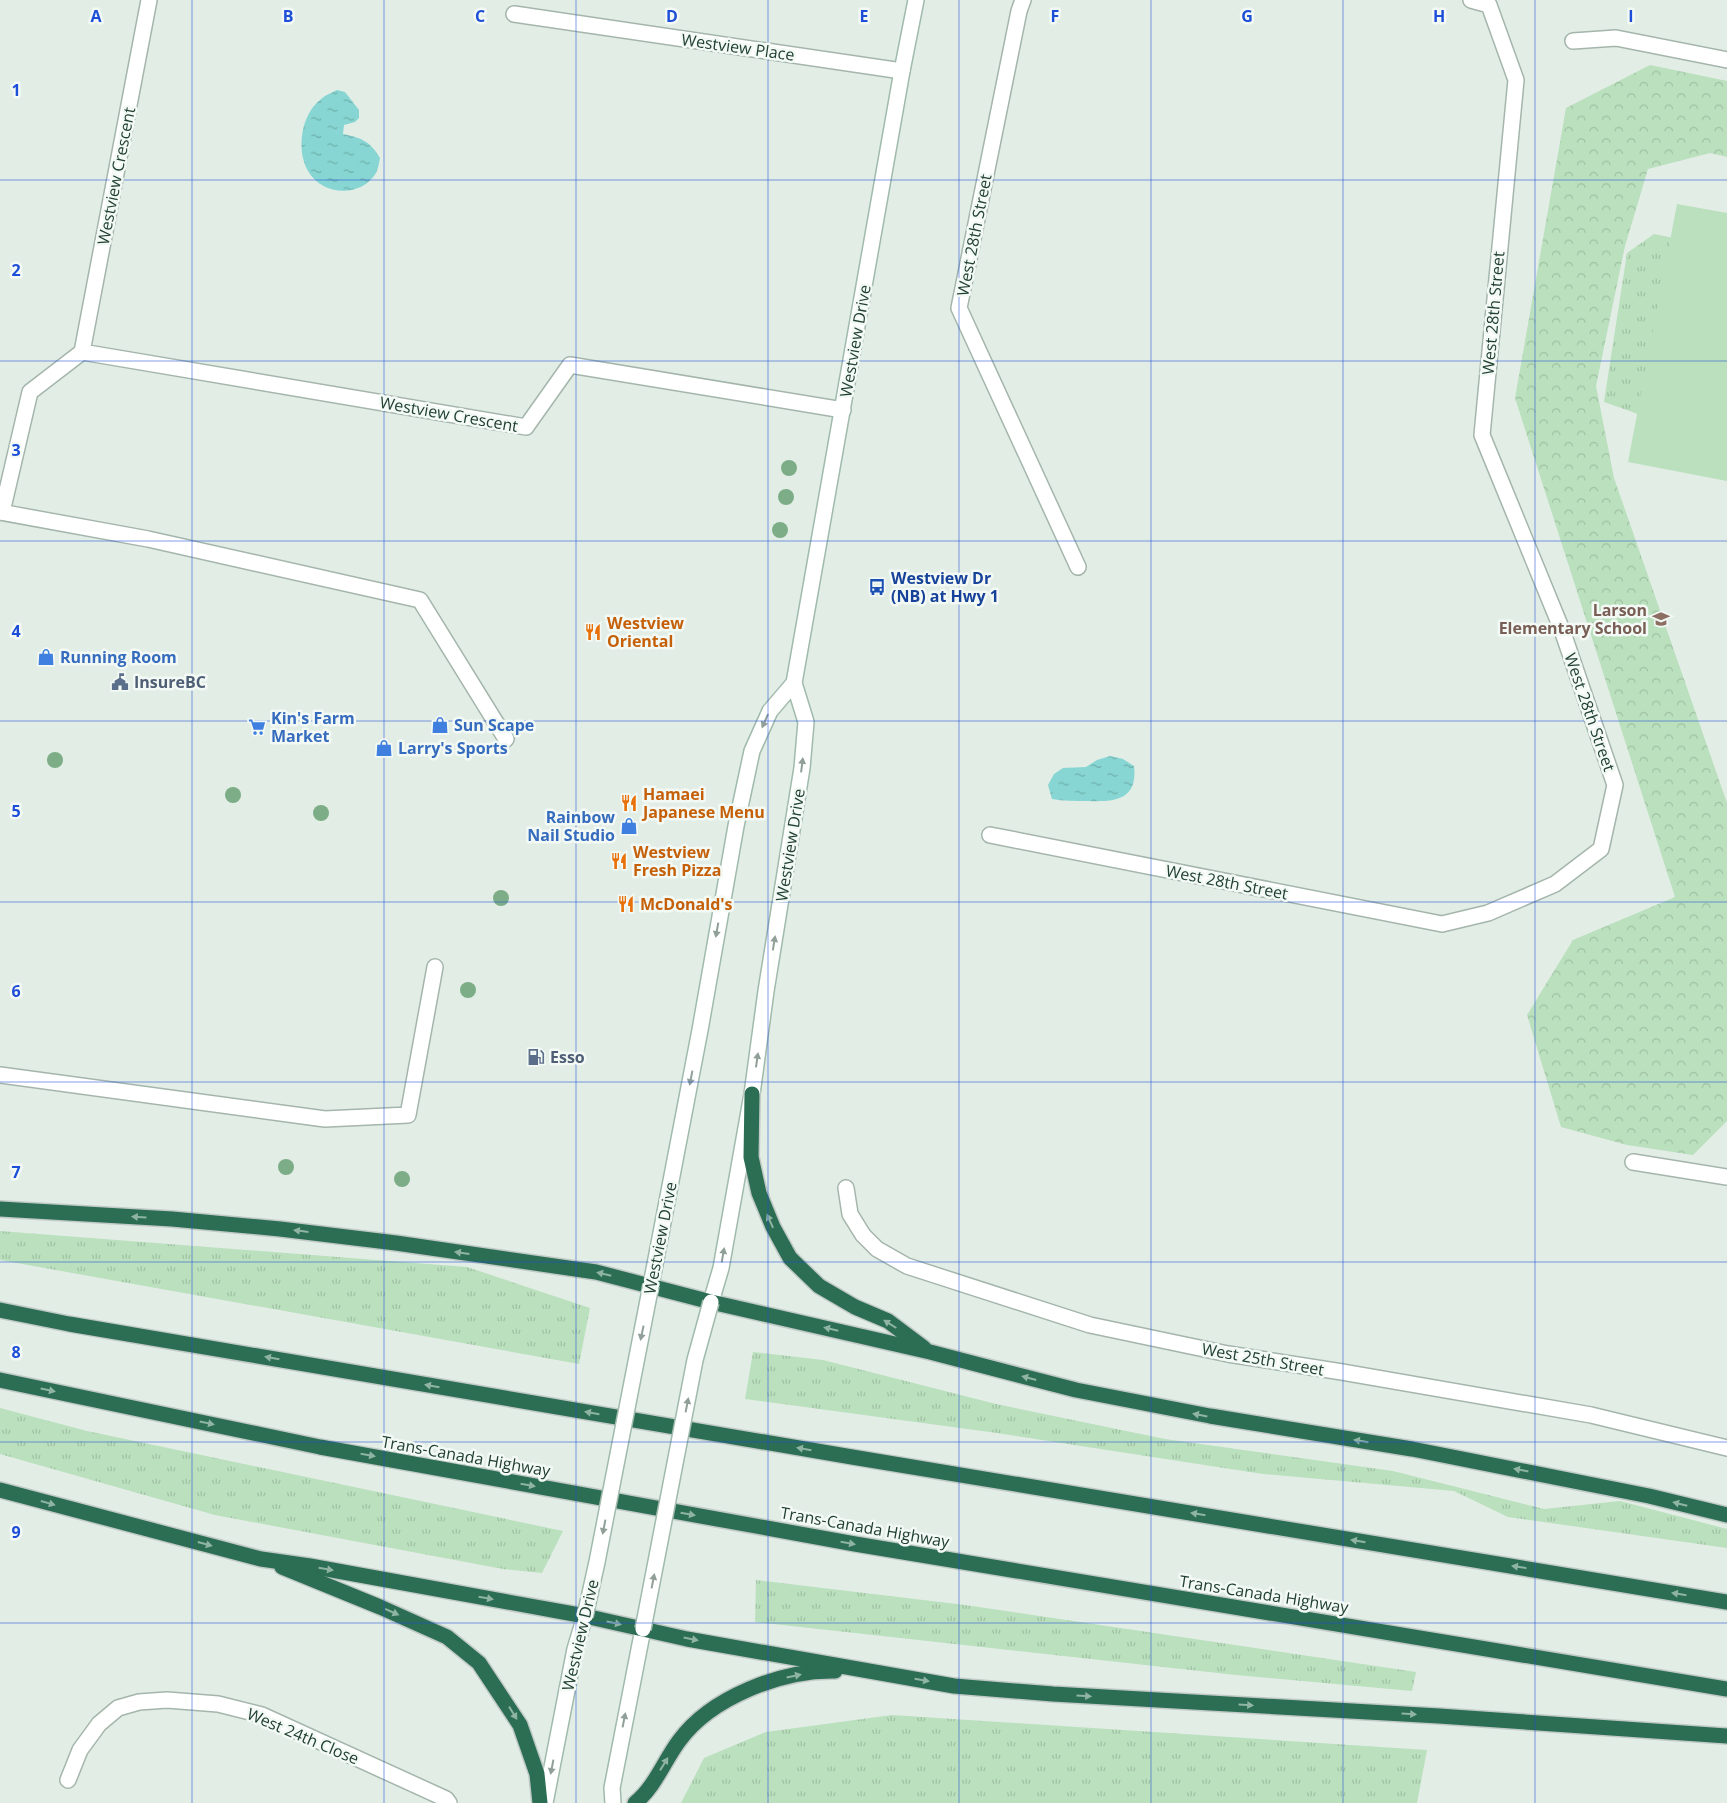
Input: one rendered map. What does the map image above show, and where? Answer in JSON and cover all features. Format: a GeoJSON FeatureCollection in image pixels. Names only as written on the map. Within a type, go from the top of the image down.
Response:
{"type":"FeatureCollection","features":[{"type":"Feature","properties":{"kind":"highway"},"geometry":{"type":"LineString","coordinates":[[752,1094],[752,1157],[759,1194],[773,1227],[790,1258],[819,1286],[855,1307],[888,1321],[930,1352]]}},
{"type":"Feature","properties":{"kind":"highway"},"geometry":{"type":"LineString","coordinates":[[0,1209],[172,1219],[280,1229],[396,1243],[596,1272],[711,1302],[930,1352],[1076,1390],[1210,1416],[1421,1451],[1649,1496],[1727,1515]]}},
{"type":"Feature","properties":{"kind":"highway"},"geometry":{"type":"LineString","coordinates":[[0,1310],[79,1326],[842,1456],[1727,1602]]}},
{"type":"Feature","properties":{"kind":"highway","name":"Trans-Canada Highway"},"geometry":{"type":"LineString","coordinates":[[0,1380],[320,1447],[855,1544],[1727,1689]]}},
{"type":"Feature","properties":{"kind":"highway"},"geometry":{"type":"LineString","coordinates":[[0,1490],[261,1559],[310,1566],[585,1616],[753,1651],[954,1686],[1053,1694],[1448,1717],[1727,1736]]}},
{"type":"Feature","properties":{"kind":"highway"},"geometry":{"type":"LineString","coordinates":[[261,1559],[447,1636],[479,1662],[520,1725],[537,1774],[540,1803]]}},
{"type":"Feature","properties":{"kind":"highway"},"geometry":{"type":"LineString","coordinates":[[635,1803],[644,1796],[680,1739],[710,1710],[717,1706],[763,1684],[794,1676],[824,1671],[874,1672]]}},
{"type":"Feature","properties":{"kind":"street","name":"Westview Crescent"},"geometry":{"type":"LineString","coordinates":[[149,0],[82,352],[526,427],[570,365],[843,410]]}},
{"type":"Feature","properties":{"kind":"street","name":"Westview Drive"},"geometry":{"type":"LineString","coordinates":[[613,1803],[612,1788],[643,1629],[696,1360],[721,1268],[752,1094],[766,991],[802,768],[806,722],[794,682],[916,0]]}},
{"type":"Feature","properties":{"kind":"street","name":"West 28th Street"},"geometry":{"type":"LineString","coordinates":[[1022,0],[959,308],[1078,567]]}},
{"type":"Feature","properties":{"kind":"street","name":"West 28th Street"},"geometry":{"type":"LineString","coordinates":[[990,835],[1442,924],[1488,913],[1555,884],[1601,849],[1615,785],[1562,630],[1482,435],[1516,80],[1489,5],[1471,0]]}},
{"type":"Feature","properties":{"kind":"street","name":"Westview Place"},"geometry":{"type":"LineString","coordinates":[[514,14],[902,71]]}},
{"type":"Feature","properties":{"kind":"street"},"geometry":{"type":"LineString","coordinates":[[1573,41],[1616,38],[1727,60]]}},
{"type":"Feature","properties":{"kind":"street"},"geometry":{"type":"LineString","coordinates":[[82,352],[30,392],[1,512],[148,539],[420,600],[506,739]]}},
{"type":"Feature","properties":{"kind":"street","name":"Westview Drive"},"geometry":{"type":"LineString","coordinates":[[545,1803],[575,1649],[585,1616],[597,1562],[700,1030],[736,826],[752,751],[770,711],[794,682]]}},
{"type":"Feature","properties":{"kind":"street"},"geometry":{"type":"LineString","coordinates":[[0,1075],[325,1119],[408,1115],[435,967]]}},
{"type":"Feature","properties":{"kind":"street"},"geometry":{"type":"LineString","coordinates":[[1633,1162],[1727,1177]]}},
{"type":"Feature","properties":{"kind":"street","name":"West 25th Street"},"geometry":{"type":"LineString","coordinates":[[846,1188],[850,1214],[863,1234],[877,1249],[907,1266],[1090,1325],[1228,1354],[1591,1415],[1727,1448]]}},
{"type":"Feature","properties":{"kind":"street","name":"West 24th Close"},"geometry":{"type":"LineString","coordinates":[[68,1780],[80,1750],[98,1724],[118,1708],[139,1702],[167,1700],[218,1704],[262,1715],[446,1799],[449,1803]]}},
{"type":"Feature","properties":{"kind":"green space"},"geometry":{"type":"Polygon","coordinates":[[[1650,65],[1727,81],[1727,157],[1710,153],[1648,169],[1625,246],[1596,386],[1614,478],[1727,803],[1727,1121],[1693,1155],[1627,1145],[1561,1127],[1527,1015],[1573,940],[1675,897],[1515,398],[1566,108],[1650,65]]]}},
{"type":"Feature","properties":{"kind":"green space"},"geometry":{"type":"Polygon","coordinates":[[[1677,204],[1727,213],[1727,481],[1628,462],[1677,204]]]}},
{"type":"Feature","properties":{"kind":"green space"},"geometry":{"type":"Polygon","coordinates":[[[1654,234],[1679,239],[1652,419],[1604,402],[1627,253],[1654,234]]]}},
{"type":"Feature","properties":{"kind":"green space"},"geometry":{"type":"Polygon","coordinates":[[[0,1231],[467,1267],[590,1308],[579,1364],[0,1260],[0,1231]]]}},
{"type":"Feature","properties":{"kind":"green space"},"geometry":{"type":"Polygon","coordinates":[[[753,1352],[823,1360],[996,1404],[1165,1439],[1393,1471],[1544,1509],[1620,1501],[1727,1529],[1727,1548],[1508,1517],[1454,1491],[1263,1474],[997,1433],[745,1399],[753,1352]]]}},
{"type":"Feature","properties":{"kind":"green space"},"geometry":{"type":"Polygon","coordinates":[[[0,1408],[87,1431],[563,1531],[542,1573],[503,1569],[215,1515],[0,1454],[0,1408]]]}},
{"type":"Feature","properties":{"kind":"green space"},"geometry":{"type":"Polygon","coordinates":[[[756,1580],[965,1605],[1416,1672],[1412,1691],[1236,1675],[755,1622],[756,1580]]]}},
{"type":"Feature","properties":{"kind":"green space"},"geometry":{"type":"Polygon","coordinates":[[[892,1715],[1427,1750],[1417,1803],[681,1803],[704,1758],[766,1732],[892,1715]]]}},
{"type":"Feature","properties":{"kind":"water"},"geometry":{"type":"Polygon","coordinates":[[[337,90],[345,92],[359,110],[359,118],[355,122],[344,125],[343,134],[365,141],[380,158],[376,173],[369,181],[361,187],[342,191],[322,185],[314,179],[304,163],[302,153],[302,133],[308,114],[322,98],[337,90]]]}},
{"type":"Feature","properties":{"kind":"water"},"geometry":{"type":"Polygon","coordinates":[[[1110,756],[1123,759],[1134,766],[1132,786],[1123,797],[1107,801],[1052,799],[1048,785],[1054,774],[1063,768],[1086,767],[1097,760],[1110,756]]]}},
{"type":"Feature","properties":{"kind":"place","name":"Westview Dr (NB) at Hwy 1"},"geometry":{"type":"Point","coordinates":[877,587]}},
{"type":"Feature","properties":{"kind":"place","name":"Larson Elementary School"},"geometry":{"type":"Point","coordinates":[1661,619]}},
{"type":"Feature","properties":{"kind":"place","name":"Westview Oriental"},"geometry":{"type":"Point","coordinates":[593,632]}},
{"type":"Feature","properties":{"kind":"place","name":"Running Room"},"geometry":{"type":"Point","coordinates":[46,657]}},
{"type":"Feature","properties":{"kind":"place","name":"InsureBC"},"geometry":{"type":"Point","coordinates":[120,682]}},
{"type":"Feature","properties":{"kind":"place","name":"Sun Scape"},"geometry":{"type":"Point","coordinates":[440,725]}},
{"type":"Feature","properties":{"kind":"place","name":"Kin's Farm Market"},"geometry":{"type":"Point","coordinates":[257,727]}},
{"type":"Feature","properties":{"kind":"place","name":"Larry's Sports"},"geometry":{"type":"Point","coordinates":[384,748]}},
{"type":"Feature","properties":{"kind":"place","name":"Hamaei Japanese Menu"},"geometry":{"type":"Point","coordinates":[629,803]}},
{"type":"Feature","properties":{"kind":"place","name":"Rainbow Nail Studio"},"geometry":{"type":"Point","coordinates":[629,826]}},
{"type":"Feature","properties":{"kind":"place","name":"Westview Fresh Pizza"},"geometry":{"type":"Point","coordinates":[619,861]}},
{"type":"Feature","properties":{"kind":"place","name":"McDonald's"},"geometry":{"type":"Point","coordinates":[626,904]}},
{"type":"Feature","properties":{"kind":"place","name":"Esso"},"geometry":{"type":"Point","coordinates":[536,1057]}}]}
